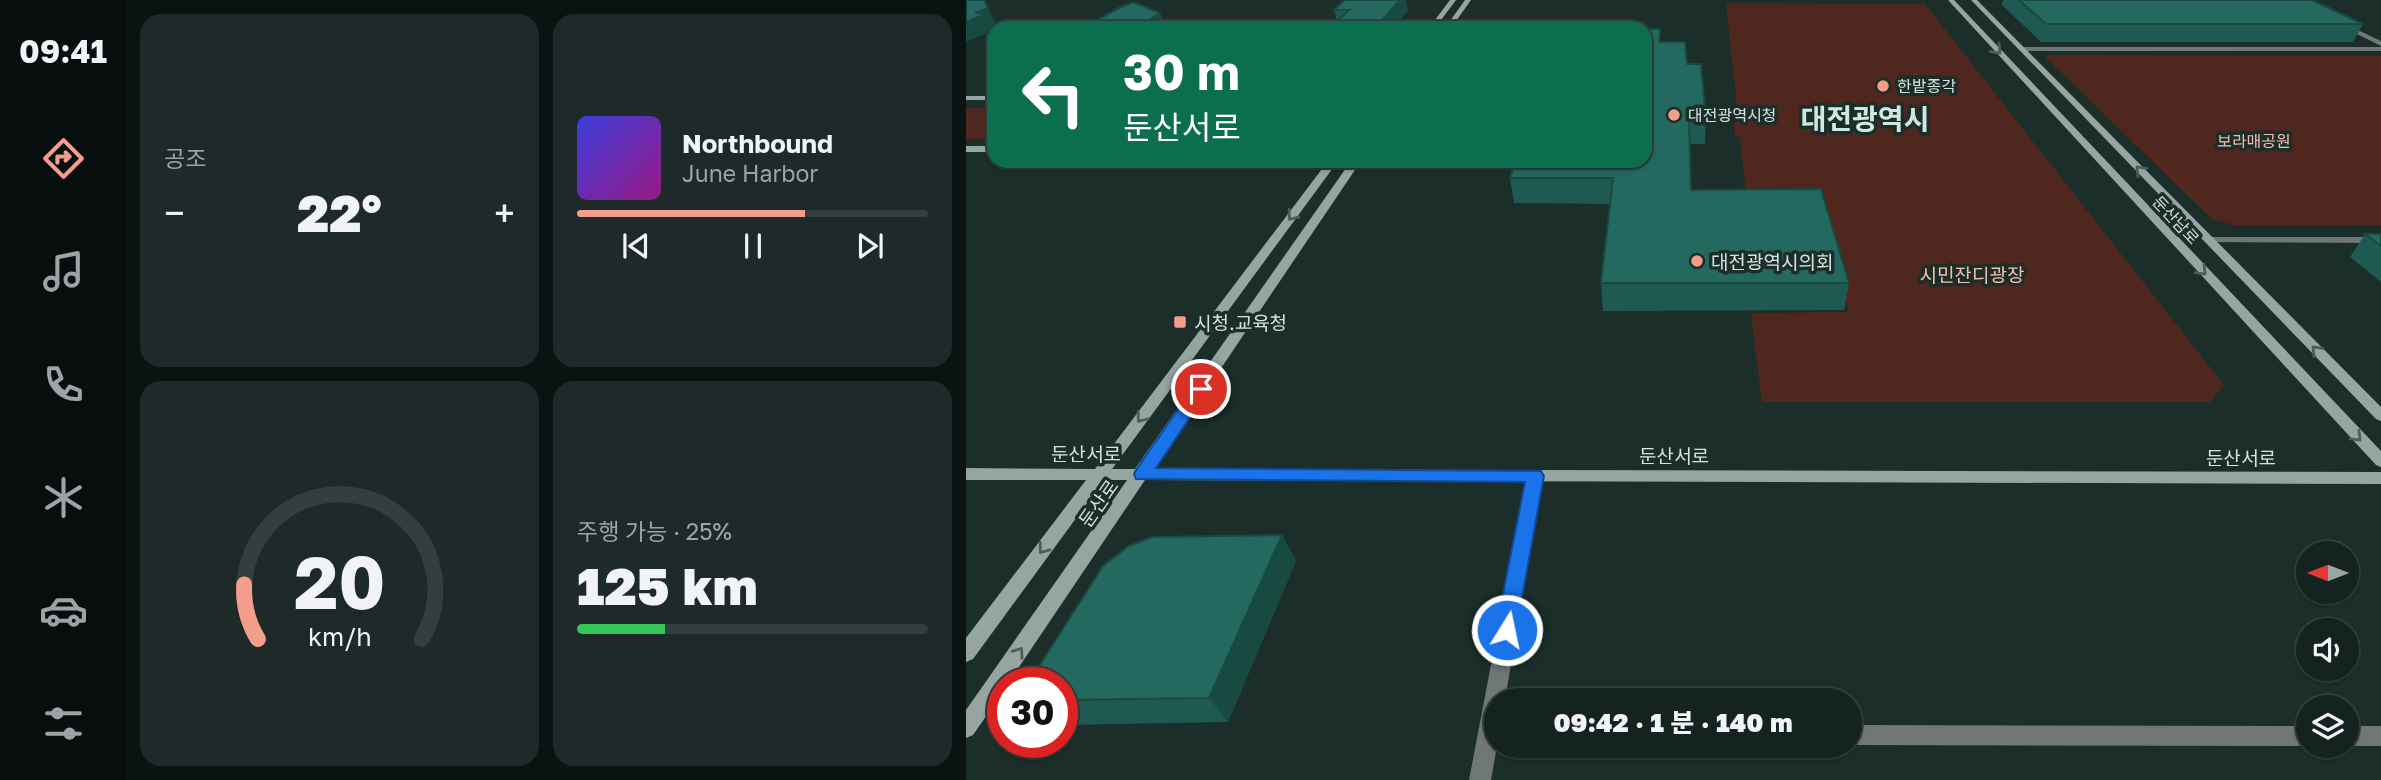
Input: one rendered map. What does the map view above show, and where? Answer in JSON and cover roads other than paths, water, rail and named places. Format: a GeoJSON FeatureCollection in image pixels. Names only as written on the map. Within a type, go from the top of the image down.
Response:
{"type":"FeatureCollection","features":[{"type":"Feature","properties":{"kind":"main road"},"geometry":{"type":"LineString","coordinates":[[1437,21],[1453,0]]}},
{"type":"Feature","properties":{"kind":"main road"},"geometry":{"type":"LineString","coordinates":[[1453,21],[1468,0]]}},
{"type":"Feature","properties":{"kind":"main road","name":"둔산남로"},"geometry":{"type":"LineString","coordinates":[[1951,0],[2381,461]]}},
{"type":"Feature","properties":{"kind":"main road","name":"둔산남로"},"geometry":{"type":"LineString","coordinates":[[1974,0],[2381,416]]}},
{"type":"Feature","properties":{"kind":"main road"},"geometry":{"type":"LineString","coordinates":[[966,98],[987,98]]}},
{"type":"Feature","properties":{"kind":"main road"},"geometry":{"type":"LineString","coordinates":[[966,149],[987,149]]}},
{"type":"Feature","properties":{"kind":"main road","name":"둔산로"},"geometry":{"type":"LineString","coordinates":[[966,653],[1328,168]]}},
{"type":"Feature","properties":{"kind":"main road","name":"둔산로"},"geometry":{"type":"LineString","coordinates":[[966,728],[1351,168]]}},
{"type":"Feature","properties":{"kind":"main road","name":"둔산서로"},"geometry":{"type":"LineString","coordinates":[[966,474],[2381,478]]}},
{"type":"Feature","properties":{"kind":"street"},"geometry":{"type":"LineString","coordinates":[[2331,19],[2381,46]]}},
{"type":"Feature","properties":{"kind":"street"},"geometry":{"type":"LineString","coordinates":[[2021,48],[2381,46]]}},
{"type":"Feature","properties":{"kind":"street"},"geometry":{"type":"LineString","coordinates":[[2209,240],[2381,240]]}},
{"type":"Feature","properties":{"kind":"street"},"geometry":{"type":"LineString","coordinates":[[1500,688],[1535,476]]}},
{"type":"Feature","properties":{"kind":"street"},"geometry":{"type":"LineString","coordinates":[[1862,735],[2296,736]]}},
{"type":"Feature","properties":{"kind":"street"},"geometry":{"type":"LineString","coordinates":[[2359,736],[2381,736]]}},
{"type":"Feature","properties":{"kind":"street"},"geometry":{"type":"LineString","coordinates":[[1480,780],[1486,758]]}},
{"type":"Feature","properties":{"kind":"place","name":"한밭종각"},"geometry":{"type":"Point","coordinates":[1883,86]}},
{"type":"Feature","properties":{"kind":"place","name":"대전광역시청"},"geometry":{"type":"Point","coordinates":[1674,115]}},
{"type":"Feature","properties":{"kind":"place","name":"대전광역시의회"},"geometry":{"type":"Point","coordinates":[1697,261]}},
{"type":"Feature","properties":{"kind":"place","name":"시청.교육청"},"geometry":{"type":"Point","coordinates":[1180,322]}},
{"type":"Feature","properties":{"kind":"district","name":"대전광역시"},"geometry":{"type":"Point","coordinates":[1865,118]}},
{"type":"Feature","properties":{"kind":"park label","name":"보라매공원"},"geometry":{"type":"Point","coordinates":[2254,141]}},
{"type":"Feature","properties":{"kind":"park label","name":"시민잔디광장"},"geometry":{"type":"Point","coordinates":[1972,274]}}]}
